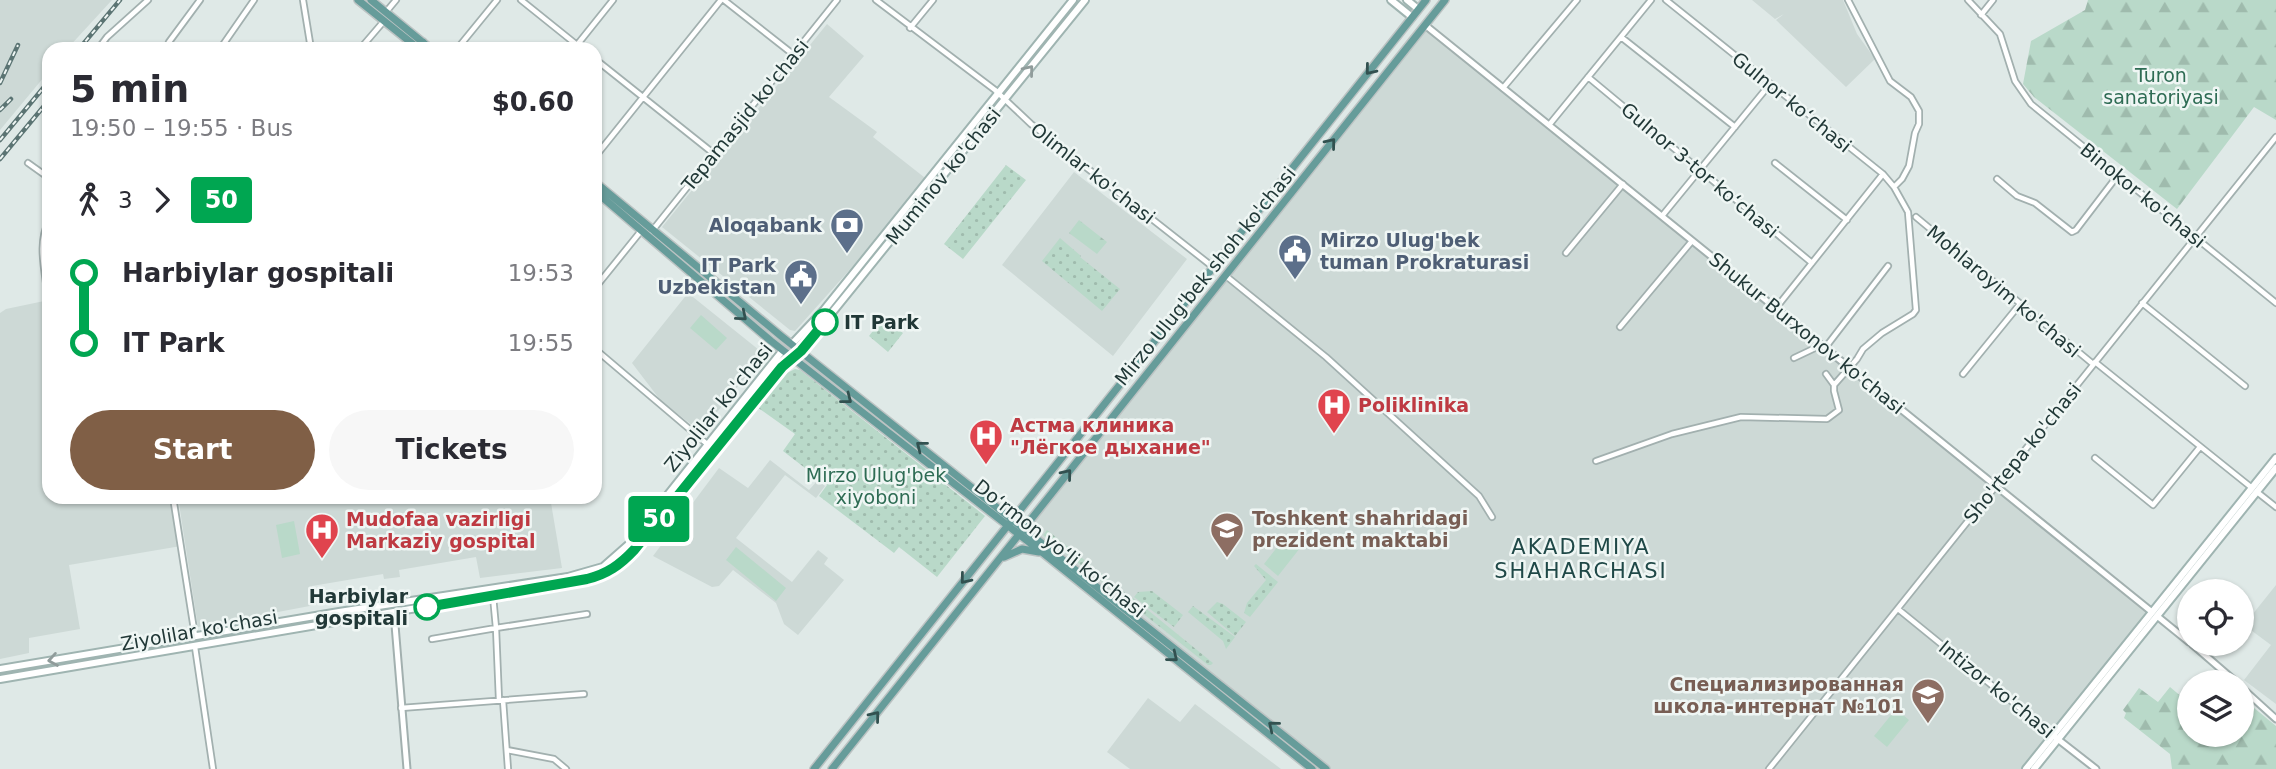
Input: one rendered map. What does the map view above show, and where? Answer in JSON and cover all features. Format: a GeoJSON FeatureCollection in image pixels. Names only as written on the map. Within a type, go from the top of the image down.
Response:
{"type":"FeatureCollection","features":[{"type":"Feature","properties":{"kind":"main road"},"geometry":{"type":"LineString","coordinates":[[358,0],[386,16]]}},
{"type":"Feature","properties":{"kind":"main road"},"geometry":{"type":"LineString","coordinates":[[371,0],[416,42]]}},
{"type":"Feature","properties":{"kind":"main road","name":"Muminov ko'chasi"},"geometry":{"type":"LineString","coordinates":[[792,344],[824,310],[1073,0]]}},
{"type":"Feature","properties":{"kind":"main road","name":"Muminov ko'chasi"},"geometry":{"type":"LineString","coordinates":[[801,351],[1085,0]]}},
{"type":"Feature","properties":{"kind":"main road"},"geometry":{"type":"LineString","coordinates":[[1391,0],[1425,25]]}},
{"type":"Feature","properties":{"kind":"main road"},"geometry":{"type":"LineString","coordinates":[[1407,0],[1418,9],[1425,25]]}},
{"type":"Feature","properties":{"kind":"main road","name":"Mirzo Ulug'bek shoh ko'chasi"},"geometry":{"type":"LineString","coordinates":[[814,769],[1426,0]]}},
{"type":"Feature","properties":{"kind":"main road","name":"Mirzo Ulug'bek shoh ko'chasi"},"geometry":{"type":"LineString","coordinates":[[832,769],[1445,0]]}},
{"type":"Feature","properties":{"kind":"main road","name":"Do‘rmon yo‘li ko‘chasi"},"geometry":{"type":"LineString","coordinates":[[602,188],[792,344],[1326,769]]}},
{"type":"Feature","properties":{"kind":"main road","name":"Do‘rmon yo‘li ko‘chasi"},"geometry":{"type":"LineString","coordinates":[[602,197],[783,350],[1043,553],[1312,769]]}},
{"type":"Feature","properties":{"kind":"main road"},"geometry":{"type":"LineString","coordinates":[[1265,202],[1276,211]]}},
{"type":"Feature","properties":{"kind":"main road"},"geometry":{"type":"LineString","coordinates":[[1162,331],[1174,340]]}},
{"type":"Feature","properties":{"kind":"main road","name":"Ziyolilar ko'chasi"},"geometry":{"type":"LineString","coordinates":[[0,669],[568,577],[603,567],[628,545],[783,350],[792,344]]}},
{"type":"Feature","properties":{"kind":"main road","name":"Ziyolilar ko'chasi"},"geometry":{"type":"LineString","coordinates":[[0,679],[473,600],[587,579],[606,573],[622,563],[782,367],[801,351]]}},
{"type":"Feature","properties":{"kind":"main road"},"geometry":{"type":"LineString","coordinates":[[2255,490],[2276,458]]}},
{"type":"Feature","properties":{"kind":"main road"},"geometry":{"type":"LineString","coordinates":[[2026,769],[2276,468]]}},
{"type":"Feature","properties":{"kind":"main road"},"geometry":{"type":"LineString","coordinates":[[998,560],[1022,549],[1043,553]]}},
{"type":"Feature","properties":{"kind":"main road"},"geometry":{"type":"LineString","coordinates":[[472,591],[473,600]]}},
{"type":"Feature","properties":{"kind":"main road"},"geometry":{"type":"LineString","coordinates":[[238,629],[240,639]]}},
{"type":"Feature","properties":{"kind":"main road"},"geometry":{"type":"LineString","coordinates":[[82,654],[84,665]]}},
{"type":"Feature","properties":{"kind":"main road"},"geometry":{"type":"LineString","coordinates":[[2034,769],[2055,737]]}},
{"type":"Feature","properties":{"kind":"street"},"geometry":{"type":"LineString","coordinates":[[103,42],[148,0]]}},
{"type":"Feature","properties":{"kind":"street"},"geometry":{"type":"LineString","coordinates":[[169,42],[200,0]]}},
{"type":"Feature","properties":{"kind":"street"},"geometry":{"type":"LineString","coordinates":[[225,42],[254,0]]}},
{"type":"Feature","properties":{"kind":"street"},"geometry":{"type":"LineString","coordinates":[[303,0],[310,42]]}},
{"type":"Feature","properties":{"kind":"street"},"geometry":{"type":"LineString","coordinates":[[366,42],[396,0]]}},
{"type":"Feature","properties":{"kind":"street"},"geometry":{"type":"LineString","coordinates":[[463,42],[497,0]]}},
{"type":"Feature","properties":{"kind":"street"},"geometry":{"type":"LineString","coordinates":[[521,0],[573,42]]}},
{"type":"Feature","properties":{"kind":"street"},"geometry":{"type":"LineString","coordinates":[[583,42],[612,0]]}},
{"type":"Feature","properties":{"kind":"street"},"geometry":{"type":"LineString","coordinates":[[602,149],[723,0],[794,55]]}},
{"type":"Feature","properties":{"kind":"street","name":"Tepamasjid ko'chasi"},"geometry":{"type":"LineString","coordinates":[[652,231],[837,0]]}},
{"type":"Feature","properties":{"kind":"street","name":"Olimlar ko'chasi"},"geometry":{"type":"LineString","coordinates":[[876,0],[1213,267]]}},
{"type":"Feature","properties":{"kind":"street"},"geometry":{"type":"LineString","coordinates":[[910,28],[933,0]]}},
{"type":"Feature","properties":{"kind":"street"},"geometry":{"type":"LineString","coordinates":[[1503,88],[1577,0]]}},
{"type":"Feature","properties":{"kind":"street"},"geometry":{"type":"LineString","coordinates":[[1549,125],[1651,0]]}},
{"type":"Feature","properties":{"kind":"street","name":"Gulnor koʻchasi"},"geometry":{"type":"LineString","coordinates":[[1666,0],[1883,174],[1908,212],[1916,310],[1863,349],[1849,368]]}},
{"type":"Feature","properties":{"kind":"street"},"geometry":{"type":"LineString","coordinates":[[1848,0],[1890,81],[1911,97],[1919,111],[1919,124],[1909,166],[1894,187]]}},
{"type":"Feature","properties":{"kind":"street"},"geometry":{"type":"LineString","coordinates":[[1968,0],[1981,15],[1993,0]]}},
{"type":"Feature","properties":{"kind":"street","name":"Binokor ko'chasi"},"geometry":{"type":"LineString","coordinates":[[1981,15],[2003,42],[2015,81],[2031,104],[2276,303]]}},
{"type":"Feature","properties":{"kind":"street","name":"Shukur Burxonov ko'chasi"},"geometry":{"type":"LineString","coordinates":[[1425,25],[2177,632]]}},
{"type":"Feature","properties":{"kind":"street"},"geometry":{"type":"LineString","coordinates":[[1621,37],[1735,127]]}},
{"type":"Feature","properties":{"kind":"street"},"geometry":{"type":"LineString","coordinates":[[602,65],[713,153]]}},
{"type":"Feature","properties":{"kind":"street","name":"Gulnor 3-tor koʻchasi"},"geometry":{"type":"LineString","coordinates":[[1588,77],[1812,263]]}},
{"type":"Feature","properties":{"kind":"street"},"geometry":{"type":"LineString","coordinates":[[1662,216],[1770,84]]}},
{"type":"Feature","properties":{"kind":"street","name":"Sho'rtepa ko'chasi"},"geometry":{"type":"LineString","coordinates":[[1769,769],[2276,137]]}},
{"type":"Feature","properties":{"kind":"street"},"geometry":{"type":"LineString","coordinates":[[28,163],[42,173]]}},
{"type":"Feature","properties":{"kind":"street"},"geometry":{"type":"LineString","coordinates":[[1775,163],[1847,220]]}},
{"type":"Feature","properties":{"kind":"street"},"geometry":{"type":"LineString","coordinates":[[1776,308],[1883,174]]}},
{"type":"Feature","properties":{"kind":"street"},"geometry":{"type":"LineString","coordinates":[[1997,179],[2017,195],[2035,203],[2072,232],[2118,175]]}},
{"type":"Feature","properties":{"kind":"street"},"geometry":{"type":"LineString","coordinates":[[1566,253],[1623,184]]}},
{"type":"Feature","properties":{"kind":"street","name":"Mohlaroyim ko'chasi"},"geometry":{"type":"LineString","coordinates":[[1916,217],[2020,304],[2276,507]]}},
{"type":"Feature","properties":{"kind":"street"},"geometry":{"type":"LineString","coordinates":[[602,279],[641,230]]}},
{"type":"Feature","properties":{"kind":"street"},"geometry":{"type":"LineString","coordinates":[[1620,327],[1692,241]]}},
{"type":"Feature","properties":{"kind":"street"},"geometry":{"type":"LineString","coordinates":[[1825,348],[1888,266]]}},
{"type":"Feature","properties":{"kind":"street"},"geometry":{"type":"LineString","coordinates":[[1225,275],[1367,393],[1479,496],[1492,517]]}},
{"type":"Feature","properties":{"kind":"street"},"geometry":{"type":"LineString","coordinates":[[2142,303],[2245,386]]}},
{"type":"Feature","properties":{"kind":"street"},"geometry":{"type":"LineString","coordinates":[[1963,374],[2020,304]]}},
{"type":"Feature","properties":{"kind":"street"},"geometry":{"type":"LineString","coordinates":[[1794,358],[1819,343]]}},
{"type":"Feature","properties":{"kind":"street"},"geometry":{"type":"LineString","coordinates":[[602,355],[707,444]]}},
{"type":"Feature","properties":{"kind":"street"},"geometry":{"type":"LineString","coordinates":[[1834,385],[1849,368]]}},
{"type":"Feature","properties":{"kind":"street"},"geometry":{"type":"LineString","coordinates":[[1596,461],[1672,434],[1741,416],[1827,419],[1839,410],[1834,385],[1826,373]]}},
{"type":"Feature","properties":{"kind":"street"},"geometry":{"type":"LineString","coordinates":[[2095,458],[2153,505],[2200,447]]}},
{"type":"Feature","properties":{"kind":"street"},"geometry":{"type":"LineString","coordinates":[[174,504],[195,636]]}},
{"type":"Feature","properties":{"kind":"street"},"geometry":{"type":"LineString","coordinates":[[494,596],[508,769]]}},
{"type":"Feature","properties":{"kind":"street"},"geometry":{"type":"LineString","coordinates":[[392,604],[407,769]]}},
{"type":"Feature","properties":{"kind":"street","name":"Intizor ko'chasi"},"geometry":{"type":"LineString","coordinates":[[1898,609],[2096,769]]}},
{"type":"Feature","properties":{"kind":"street"},"geometry":{"type":"LineString","coordinates":[[432,639],[587,614]]}},
{"type":"Feature","properties":{"kind":"street"},"geometry":{"type":"LineString","coordinates":[[195,647],[213,769]]}},
{"type":"Feature","properties":{"kind":"street","name":"Shukur Burxonov ko'chasi"},"geometry":{"type":"LineString","coordinates":[[2206,656],[2222,670]]}},
{"type":"Feature","properties":{"kind":"street"},"geometry":{"type":"LineString","coordinates":[[401,708],[584,694]]}},
{"type":"Feature","properties":{"kind":"street"},"geometry":{"type":"LineString","coordinates":[[2254,699],[2276,719]]}},
{"type":"Feature","properties":{"kind":"street"},"geometry":{"type":"LineString","coordinates":[[507,751],[554,759],[566,769]]}},
{"type":"Feature","properties":{"kind":"shaded area"},"geometry":{"type":"Polygon","coordinates":[[[0,0],[112,0],[73,42],[42,42],[42,79],[0,130],[0,0]]]}},
{"type":"Feature","properties":{"kind":"shaded area"},"geometry":{"type":"Polygon","coordinates":[[[1752,0],[1843,0],[1857,34],[1875,59],[1846,87],[1776,20],[1784,14],[1775,19],[1752,0]]]}},
{"type":"Feature","properties":{"kind":"shaded area"},"geometry":{"type":"Polygon","coordinates":[[[827,24],[864,56],[829,97],[877,132],[873,137],[929,181],[795,331],[790,330],[662,227],[827,24]]]}},
{"type":"Feature","properties":{"kind":"shaded area","name":"AKADEMIYA SHAHARCHASI"},"geometry":{"type":"Polygon","coordinates":[[[1425,25],[2152,612],[2026,769],[1326,769],[1025,527],[1425,25]]]}},
{"type":"Feature","properties":{"kind":"shaded area"},"geometry":{"type":"Polygon","coordinates":[[[1074,172],[1187,259],[1113,356],[1002,265],[1074,172]]]}},
{"type":"Feature","properties":{"kind":"shaded area"},"geometry":{"type":"Polygon","coordinates":[[[688,293],[764,354],[701,432],[661,401],[632,363],[688,293]]]}},
{"type":"Feature","properties":{"kind":"shaded area"},"geometry":{"type":"Polygon","coordinates":[[[42,301],[42,504],[172,504],[181,546],[69,565],[80,629],[29,638],[29,653],[0,659],[0,313],[6,309],[42,301]]]}},
{"type":"Feature","properties":{"kind":"shaded area"},"geometry":{"type":"Polygon","coordinates":[[[770,460],[809,490],[818,480],[825,486],[816,498],[785,475],[736,538],[792,582],[818,550],[828,558],[824,564],[844,580],[798,635],[784,624],[776,603],[733,570],[719,586],[712,587],[653,556],[719,468],[748,488],[770,460]]]}},
{"type":"Feature","properties":{"kind":"shaded area","name":"Mudofaa vazirligi Markaziy gospital"},"geometry":{"type":"Polygon","coordinates":[[[179,504],[551,504],[562,568],[480,578],[476,557],[399,570],[400,577],[384,579],[383,574],[312,586],[315,605],[198,627],[179,504]]]}},
{"type":"Feature","properties":{"kind":"shaded area"},"geometry":{"type":"Polygon","coordinates":[[[2276,585],[2276,704],[2254,688],[2254,670],[2252,670],[2271,645],[2254,632],[2254,612],[2276,585]]]}},
{"type":"Feature","properties":{"kind":"shaded area"},"geometry":{"type":"Polygon","coordinates":[[[1148,698],[1180,722],[1195,704],[1281,769],[1130,769],[1107,752],[1148,698]]]}},
{"type":"Feature","properties":{"kind":"green space","name":"Turon sanatoriyasi"},"geometry":{"type":"Polygon","coordinates":[[[2088,0],[2276,0],[2276,120],[2254,107],[2177,209],[2034,97],[2023,84],[2031,41],[2085,10],[2088,0]]]}},
{"type":"Feature","properties":{"kind":"green space"},"geometry":{"type":"Polygon","coordinates":[[[1006,165],[1026,180],[963,259],[944,244],[1006,165]]]}},
{"type":"Feature","properties":{"kind":"green space"},"geometry":{"type":"Polygon","coordinates":[[[1079,220],[1107,242],[1097,254],[1069,233],[1079,220]]]}},
{"type":"Feature","properties":{"kind":"green space"},"geometry":{"type":"Polygon","coordinates":[[[1060,238],[1120,289],[1102,311],[1042,261],[1060,238]]]}},
{"type":"Feature","properties":{"kind":"green space"},"geometry":{"type":"Polygon","coordinates":[[[701,315],[727,338],[716,350],[690,328],[701,315]]]}},
{"type":"Feature","properties":{"kind":"green space"},"geometry":{"type":"Polygon","coordinates":[[[883,318],[903,333],[888,352],[869,336],[883,318]]]}},
{"type":"Feature","properties":{"kind":"green space","name":"Mirzo Ulug'bek xiyoboni"},"geometry":{"type":"Polygon","coordinates":[[[800,370],[985,516],[937,577],[899,547],[894,553],[819,496],[827,485],[783,451],[795,434],[757,407],[787,373],[800,370]]]}},
{"type":"Feature","properties":{"kind":"green space"},"geometry":{"type":"Polygon","coordinates":[[[294,521],[300,554],[282,558],[276,525],[294,521]]]}},
{"type":"Feature","properties":{"kind":"green space"},"geometry":{"type":"Polygon","coordinates":[[[1047,530],[1128,595],[1127,597],[1124,599],[1043,535],[1047,530]]]}},
{"type":"Feature","properties":{"kind":"green space"},"geometry":{"type":"Polygon","coordinates":[[[1285,537],[1300,548],[1278,576],[1264,564],[1285,537]]]}},
{"type":"Feature","properties":{"kind":"green space"},"geometry":{"type":"Polygon","coordinates":[[[736,547],[786,588],[776,601],[726,560],[736,547]]]}},
{"type":"Feature","properties":{"kind":"green space"},"geometry":{"type":"Polygon","coordinates":[[[1256,564],[1278,582],[1250,617],[1244,613],[1247,603],[1266,580],[1254,566],[1256,564]]]}},
{"type":"Feature","properties":{"kind":"green space"},"geometry":{"type":"Polygon","coordinates":[[[1152,591],[1183,615],[1174,627],[1134,597],[1138,592],[1152,591]]]}},
{"type":"Feature","properties":{"kind":"green space"},"geometry":{"type":"Polygon","coordinates":[[[1133,598],[1213,663],[1208,665],[1131,604],[1133,598]]]}},
{"type":"Feature","properties":{"kind":"green space"},"geometry":{"type":"Polygon","coordinates":[[[1217,602],[1246,622],[1235,636],[1207,612],[1217,602]]]}},
{"type":"Feature","properties":{"kind":"green space"},"geometry":{"type":"Polygon","coordinates":[[[1193,606],[1235,637],[1226,649],[1223,641],[1188,612],[1193,606]]]}},
{"type":"Feature","properties":{"kind":"green space"},"geometry":{"type":"Polygon","coordinates":[[[2170,687],[2177,693],[2177,747],[2254,747],[2254,708],[2276,726],[2276,769],[2172,769],[2170,754],[2124,718],[2126,713],[2123,710],[2139,688],[2158,702],[2170,687]]]}},
{"type":"Feature","properties":{"kind":"green space"},"geometry":{"type":"Polygon","coordinates":[[[1896,709],[1909,720],[1887,747],[1874,736],[1896,709]]]}},
{"type":"Feature","properties":{"kind":"railway"},"geometry":{"type":"LineString","coordinates":[[85,42],[120,0]]}},
{"type":"Feature","properties":{"kind":"railway"},"geometry":{"type":"LineString","coordinates":[[0,83],[18,45]]}},
{"type":"Feature","properties":{"kind":"railway"},"geometry":{"type":"LineString","coordinates":[[0,140],[42,89]]}},
{"type":"Feature","properties":{"kind":"railway"},"geometry":{"type":"LineString","coordinates":[[0,110],[11,99]]}},
{"type":"Feature","properties":{"kind":"railway"},"geometry":{"type":"LineString","coordinates":[[0,159],[42,108]]}},
{"type":"Feature","properties":{"kind":"bus line","name":"50"},"geometry":{"type":"LineString","coordinates":[[427,607],[587,579],[617,566],[634,550],[782,367],[801,351],[825,322]]}},
{"type":"Feature","properties":{"kind":"place","name":"Aloqabank"},"geometry":{"type":"Point","coordinates":[847,255]}},
{"type":"Feature","properties":{"kind":"place","name":"Mirzo Ulug'bek tuman Prokraturasi"},"geometry":{"type":"Point","coordinates":[1295,281]}},
{"type":"Feature","properties":{"kind":"place","name":"IT Park Uzbekistan"},"geometry":{"type":"Point","coordinates":[801,306]}},
{"type":"Feature","properties":{"kind":"place","name":"IT Park"},"geometry":{"type":"Point","coordinates":[825,322]}},
{"type":"Feature","properties":{"kind":"place","name":"Poliklinika"},"geometry":{"type":"Point","coordinates":[1334,435]}},
{"type":"Feature","properties":{"kind":"place","name":"Астма клиника \"Лёгкое дыхание\""},"geometry":{"type":"Point","coordinates":[986,466]}},
{"type":"Feature","properties":{"kind":"place","name":"Toshkent shahridagi prezident maktabi"},"geometry":{"type":"Point","coordinates":[1227,559]}},
{"type":"Feature","properties":{"kind":"place","name":"Mudofaa vazirligi Markaziy gospital"},"geometry":{"type":"Point","coordinates":[322,560]}},
{"type":"Feature","properties":{"kind":"place","name":"Harbiylar gospitali"},"geometry":{"type":"Point","coordinates":[427,607]}},
{"type":"Feature","properties":{"kind":"place","name":"Специализированная школа-интернат №101"},"geometry":{"type":"Point","coordinates":[1928,725]}},
{"type":"Feature","properties":{"kind":"district","name":"AKADEMIYA SHAHARCHASI"},"geometry":{"type":"Point","coordinates":[1581,559]}}]}
